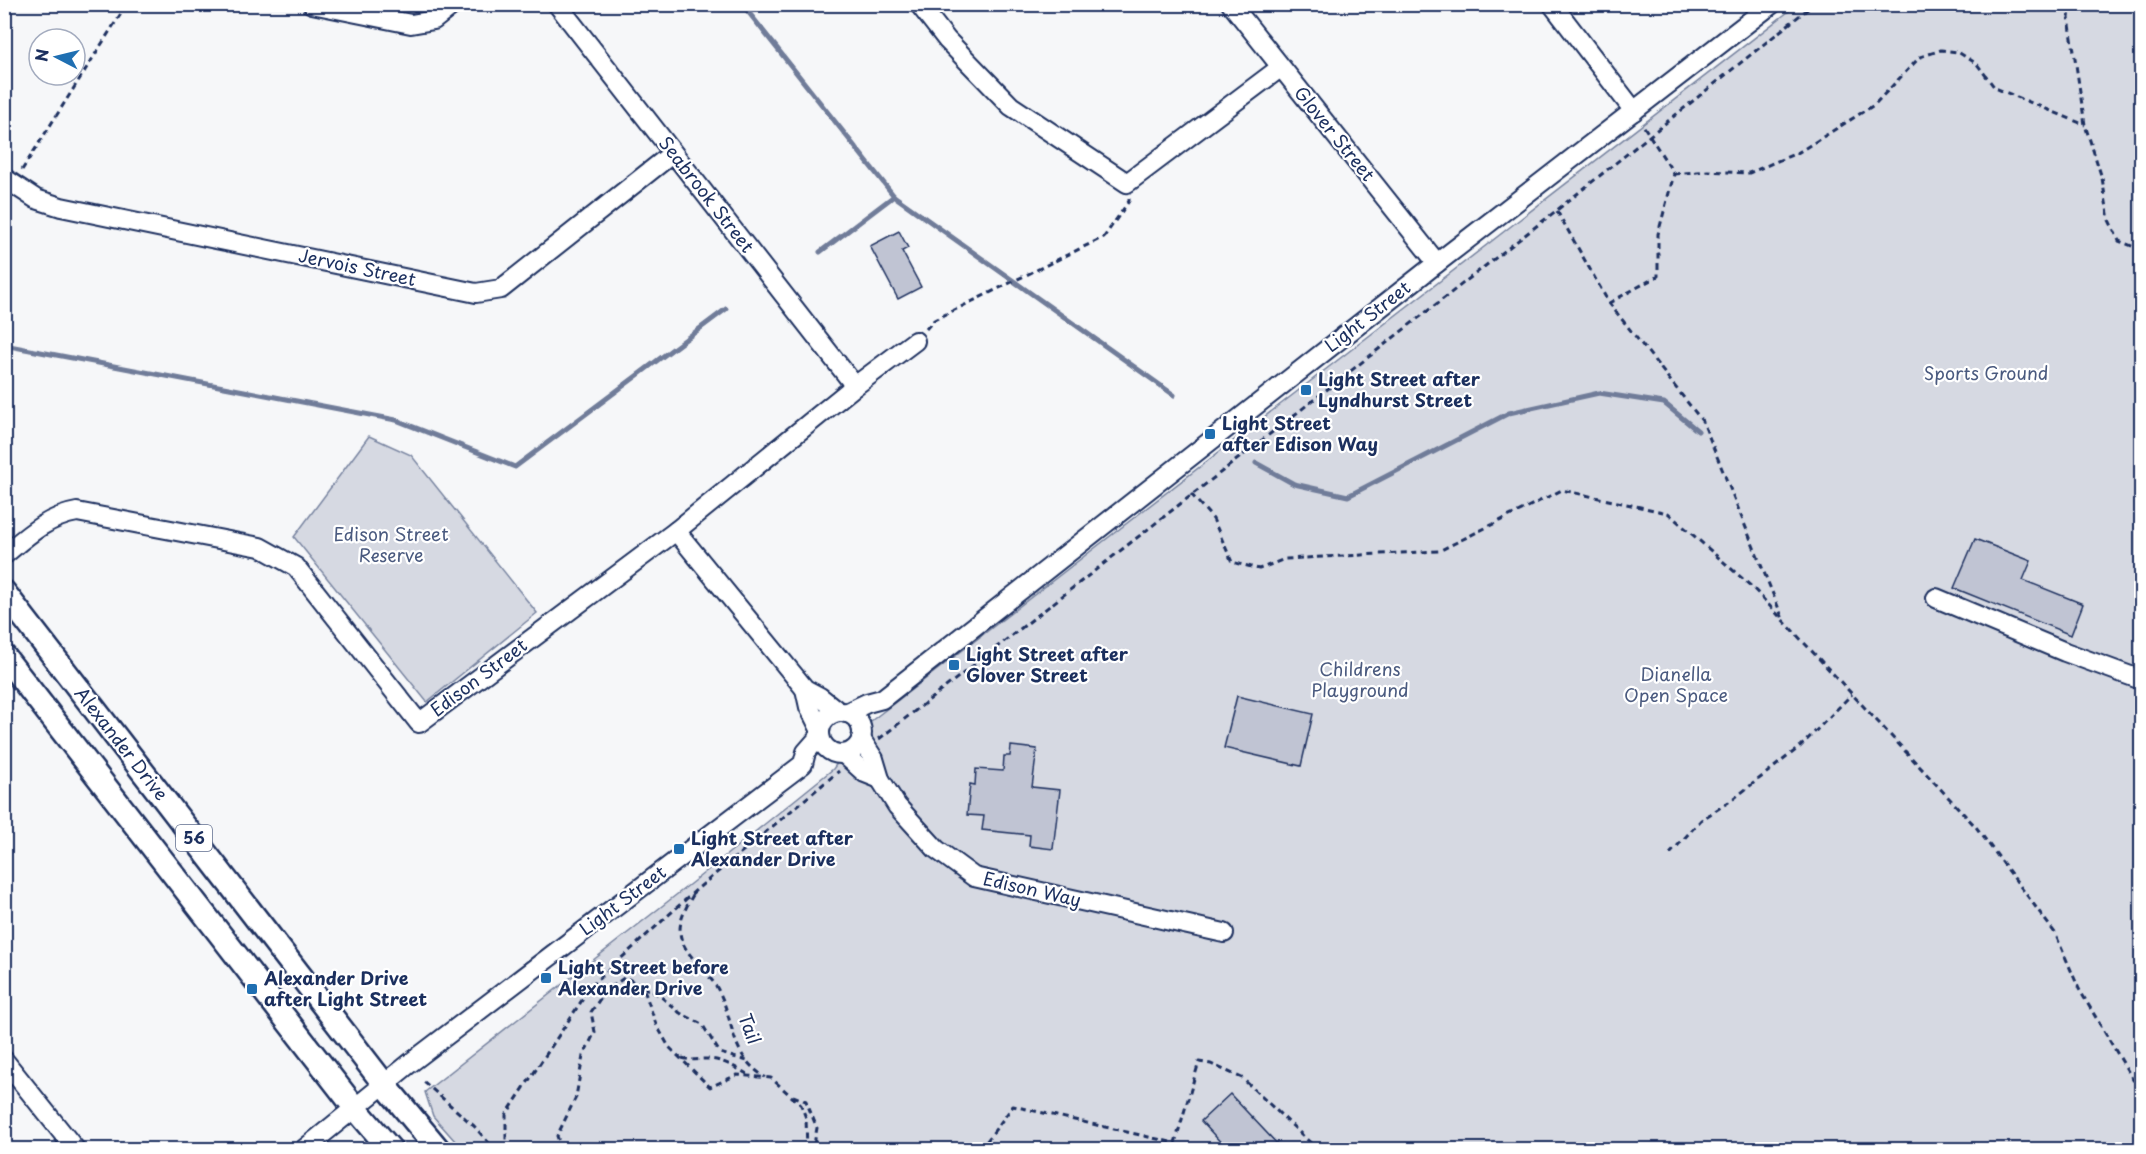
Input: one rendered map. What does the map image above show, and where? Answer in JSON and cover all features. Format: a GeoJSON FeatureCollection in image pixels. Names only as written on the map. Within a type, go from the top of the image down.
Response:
{"type":"FeatureCollection","features":[{"type":"Feature","properties":{"kind":"main road","name":"Alexander Drive"},"geometry":{"type":"LineString","coordinates":[[4,592],[384,1084],[439,1149]]}},
{"type":"Feature","properties":{"kind":"main road","name":"Alexander Drive"},"geometry":{"type":"LineString","coordinates":[[4,656],[355,1108],[391,1149]]}},
{"type":"Feature","properties":{"kind":"street"},"geometry":{"type":"LineString","coordinates":[[312,4],[411,24],[434,20],[454,4]]}},
{"type":"Feature","properties":{"kind":"street","name":"Seabrook Street"},"geometry":{"type":"LineString","coordinates":[[557,4],[855,386]]}},
{"type":"Feature","properties":{"kind":"street"},"geometry":{"type":"LineString","coordinates":[[919,4],[947,40],[1011,106],[1127,183],[1280,68]]}},
{"type":"Feature","properties":{"kind":"street","name":"Glover Street"},"geometry":{"type":"LineString","coordinates":[[1231,4],[1437,263]]}},
{"type":"Feature","properties":{"kind":"street"},"geometry":{"type":"LineString","coordinates":[[1552,4],[1634,111]]}},
{"type":"Feature","properties":{"kind":"street","name":"Light Street"},"geometry":{"type":"LineString","coordinates":[[843,712],[882,699],[1437,263],[1772,4]]}},
{"type":"Feature","properties":{"kind":"street","name":"Jervois Street"},"geometry":{"type":"LineString","coordinates":[[8,181],[36,199],[62,207],[476,293],[501,289],[673,153]]}},
{"type":"Feature","properties":{"kind":"street","name":"Edison Street"},"geometry":{"type":"LineString","coordinates":[[4,555],[49,520],[77,512],[260,547],[296,567],[419,723],[676,531],[855,386],[915,341]]}},
{"type":"Feature","properties":{"kind":"street"},"geometry":{"type":"LineString","coordinates":[[676,531],[805,689],[858,720],[863,738],[856,748],[844,756],[826,749],[809,707],[805,689]]}},
{"type":"Feature","properties":{"kind":"street"},"geometry":{"type":"LineString","coordinates":[[1936,598],[2065,652],[2136,678],[2142,677]]}},
{"type":"Feature","properties":{"kind":"street","name":"Light Street"},"geometry":{"type":"LineString","coordinates":[[863,738],[882,699]]}},
{"type":"Feature","properties":{"kind":"street"},"geometry":{"type":"LineString","coordinates":[[820,733],[827,717],[843,712]]}},
{"type":"Feature","properties":{"kind":"street","name":"Light Street"},"geometry":{"type":"LineString","coordinates":[[303,1149],[384,1084],[802,764],[806,752],[820,733]]}},
{"type":"Feature","properties":{"kind":"street","name":"Edison Way"},"geometry":{"type":"LineString","coordinates":[[863,738],[874,759],[880,780],[897,806],[936,849],[974,877],[1224,933]]}},
{"type":"Feature","properties":{"kind":"street","name":"Light Street"},"geometry":{"type":"LineString","coordinates":[[802,764],[814,765],[844,756]]}},
{"type":"Feature","properties":{"kind":"street","name":"Edison Way"},"geometry":{"type":"LineString","coordinates":[[844,756],[865,773],[880,780]]}},
{"type":"Feature","properties":{"kind":"street"},"geometry":{"type":"LineString","coordinates":[[5,1063],[76,1149]]}},
{"type":"Feature","properties":{"kind":"path"},"geometry":{"type":"LineString","coordinates":[[8,181],[128,4]]}},
{"type":"Feature","properties":{"kind":"path"},"geometry":{"type":"LineString","coordinates":[[863,738],[1191,494],[1557,210],[1814,4]]}},
{"type":"Feature","properties":{"kind":"path"},"geometry":{"type":"LineString","coordinates":[[2071,4],[2069,18],[2085,125],[2102,178],[2109,220],[2120,241],[2142,250]]}},
{"type":"Feature","properties":{"kind":"path"},"geometry":{"type":"LineString","coordinates":[[1674,174],[1708,171],[1749,173],[1799,152],[1874,105],[1920,57],[1941,50],[1958,52],[1977,64],[1995,88],[2085,125]]}},
{"type":"Feature","properties":{"kind":"path"},"geometry":{"type":"LineString","coordinates":[[1609,303],[1658,276],[1658,234],[1674,174],[1634,111]]}},
{"type":"Feature","properties":{"kind":"path"},"geometry":{"type":"LineString","coordinates":[[915,341],[934,320],[1104,237],[1129,201],[1127,183]]}},
{"type":"Feature","properties":{"kind":"path"},"geometry":{"type":"LineString","coordinates":[[1557,210],[1609,303],[1703,422],[1783,621]]}},
{"type":"Feature","properties":{"kind":"path"},"geometry":{"type":"LineString","coordinates":[[1191,494],[1213,519],[1232,562],[1259,569],[1285,559],[1439,551],[1562,490],[1668,513],[1752,587],[1976,827],[2055,933],[2079,989],[2142,1095]]}},
{"type":"Feature","properties":{"kind":"path"},"geometry":{"type":"LineString","coordinates":[[1670,854],[1701,820],[1732,800],[1801,746],[1852,694]]}},
{"type":"Feature","properties":{"kind":"path"},"geometry":{"type":"LineString","coordinates":[[506,1149],[506,1115],[592,985],[844,756]]}},
{"type":"Feature","properties":{"kind":"path","name":"Tail"},"geometry":{"type":"LineString","coordinates":[[696,890],[685,909],[680,926],[681,937],[724,1000],[737,1048],[756,1071],[766,1078],[771,1078],[788,1095]]}},
{"type":"Feature","properties":{"kind":"path"},"geometry":{"type":"LineString","coordinates":[[562,1149],[557,1136],[576,1097],[583,1056],[595,1032],[591,1012],[604,993],[625,977],[659,995],[680,1013],[702,1024],[720,1053],[749,1062]]}},
{"type":"Feature","properties":{"kind":"path"},"geometry":{"type":"LineString","coordinates":[[643,987],[656,1024],[669,1047],[710,1087],[737,1075],[766,1078]]}},
{"type":"Feature","properties":{"kind":"path"},"geometry":{"type":"LineString","coordinates":[[679,1057],[693,1061],[709,1059],[722,1062],[750,1076]]}},
{"type":"Feature","properties":{"kind":"path"},"geometry":{"type":"LineString","coordinates":[[980,1149],[1013,1106],[1175,1143],[1199,1062],[1211,1064],[1242,1078],[1318,1149]]}},
{"type":"Feature","properties":{"kind":"path"},"geometry":{"type":"LineString","coordinates":[[424,1082],[474,1126],[495,1149]]}},
{"type":"Feature","properties":{"kind":"path"},"geometry":{"type":"LineString","coordinates":[[788,1095],[801,1105],[806,1119],[807,1149]]}},
{"type":"Feature","properties":{"kind":"path"},"geometry":{"type":"LineString","coordinates":[[788,1095],[806,1101],[817,1128],[813,1149]]}},
{"type":"Feature","properties":{"kind":"path"},"geometry":{"type":"LineString","coordinates":[[722,1149],[736,1149]]}},
{"type":"Feature","properties":{"kind":"green space","name":"Dianella Open Space"},"geometry":{"type":"Polygon","coordinates":[[[1797,5],[2141,5],[2141,1149],[463,1150],[433,1116],[425,1092],[833,769],[862,728],[1797,5]]]}},
{"type":"Feature","properties":{"kind":"green space","name":"Edison Street Reserve"},"geometry":{"type":"Polygon","coordinates":[[[369,436],[411,455],[537,613],[427,702],[294,537],[369,436]]]}},
{"type":"Feature","properties":{"kind":"building"},"geometry":{"type":"Polygon","coordinates":[[[899,231],[908,248],[902,251],[921,287],[898,299],[870,246],[899,231]]]}},
{"type":"Feature","properties":{"kind":"building"},"geometry":{"type":"Polygon","coordinates":[[[1975,539],[2031,561],[2023,580],[2083,604],[2071,635],[1954,588],[1975,539]]]}},
{"type":"Feature","properties":{"kind":"building"},"geometry":{"type":"Polygon","coordinates":[[[1237,696],[1313,714],[1301,766],[1224,748],[1237,696]]]}},
{"type":"Feature","properties":{"kind":"building"},"geometry":{"type":"Polygon","coordinates":[[[1011,746],[1037,749],[1032,787],[1060,790],[1053,849],[1029,846],[1030,835],[982,830],[984,816],[967,815],[970,784],[975,785],[976,769],[1003,771],[1004,756],[1010,756],[1011,746]]]}},
{"type":"Feature","properties":{"kind":"building"},"geometry":{"type":"Polygon","coordinates":[[[1230,1094],[1282,1149],[1227,1149],[1201,1121],[1230,1094]]]}},
{"type":"Feature","properties":{"kind":"waterway"},"geometry":{"type":"LineString","coordinates":[[742,4],[894,196],[1174,395]]}},
{"type":"Feature","properties":{"kind":"waterway"},"geometry":{"type":"LineString","coordinates":[[820,252],[894,196]]}},
{"type":"Feature","properties":{"kind":"waterway"},"geometry":{"type":"LineString","coordinates":[[4,345],[396,420],[515,467],[726,309]]}},
{"type":"Feature","properties":{"kind":"waterway"},"geometry":{"type":"LineString","coordinates":[[1256,463],[1294,484],[1348,496],[1509,413],[1599,393],[1664,403],[1698,431]]}},
{"type":"Feature","properties":{"kind":"place","name":"Light Street after Lyndhurst Street"},"geometry":{"type":"Point","coordinates":[1306,390]}},
{"type":"Feature","properties":{"kind":"place","name":"Light Street after Edison Way"},"geometry":{"type":"Point","coordinates":[1210,434]}},
{"type":"Feature","properties":{"kind":"place","name":"Light Street after Glover Street"},"geometry":{"type":"Point","coordinates":[954,665]}},
{"type":"Feature","properties":{"kind":"place","name":"Light Street after Alexander Drive"},"geometry":{"type":"Point","coordinates":[679,849]}},
{"type":"Feature","properties":{"kind":"place","name":"Light Street before Alexander Drive"},"geometry":{"type":"Point","coordinates":[546,978]}},
{"type":"Feature","properties":{"kind":"place","name":"Alexander Drive after Light Street"},"geometry":{"type":"Point","coordinates":[252,989]}},
{"type":"Feature","properties":{"kind":"park label","name":"Sports Ground"},"geometry":{"type":"Point","coordinates":[1986,374]}},
{"type":"Feature","properties":{"kind":"park label","name":"Childrens Playground"},"geometry":{"type":"Point","coordinates":[1360,680]}}]}
